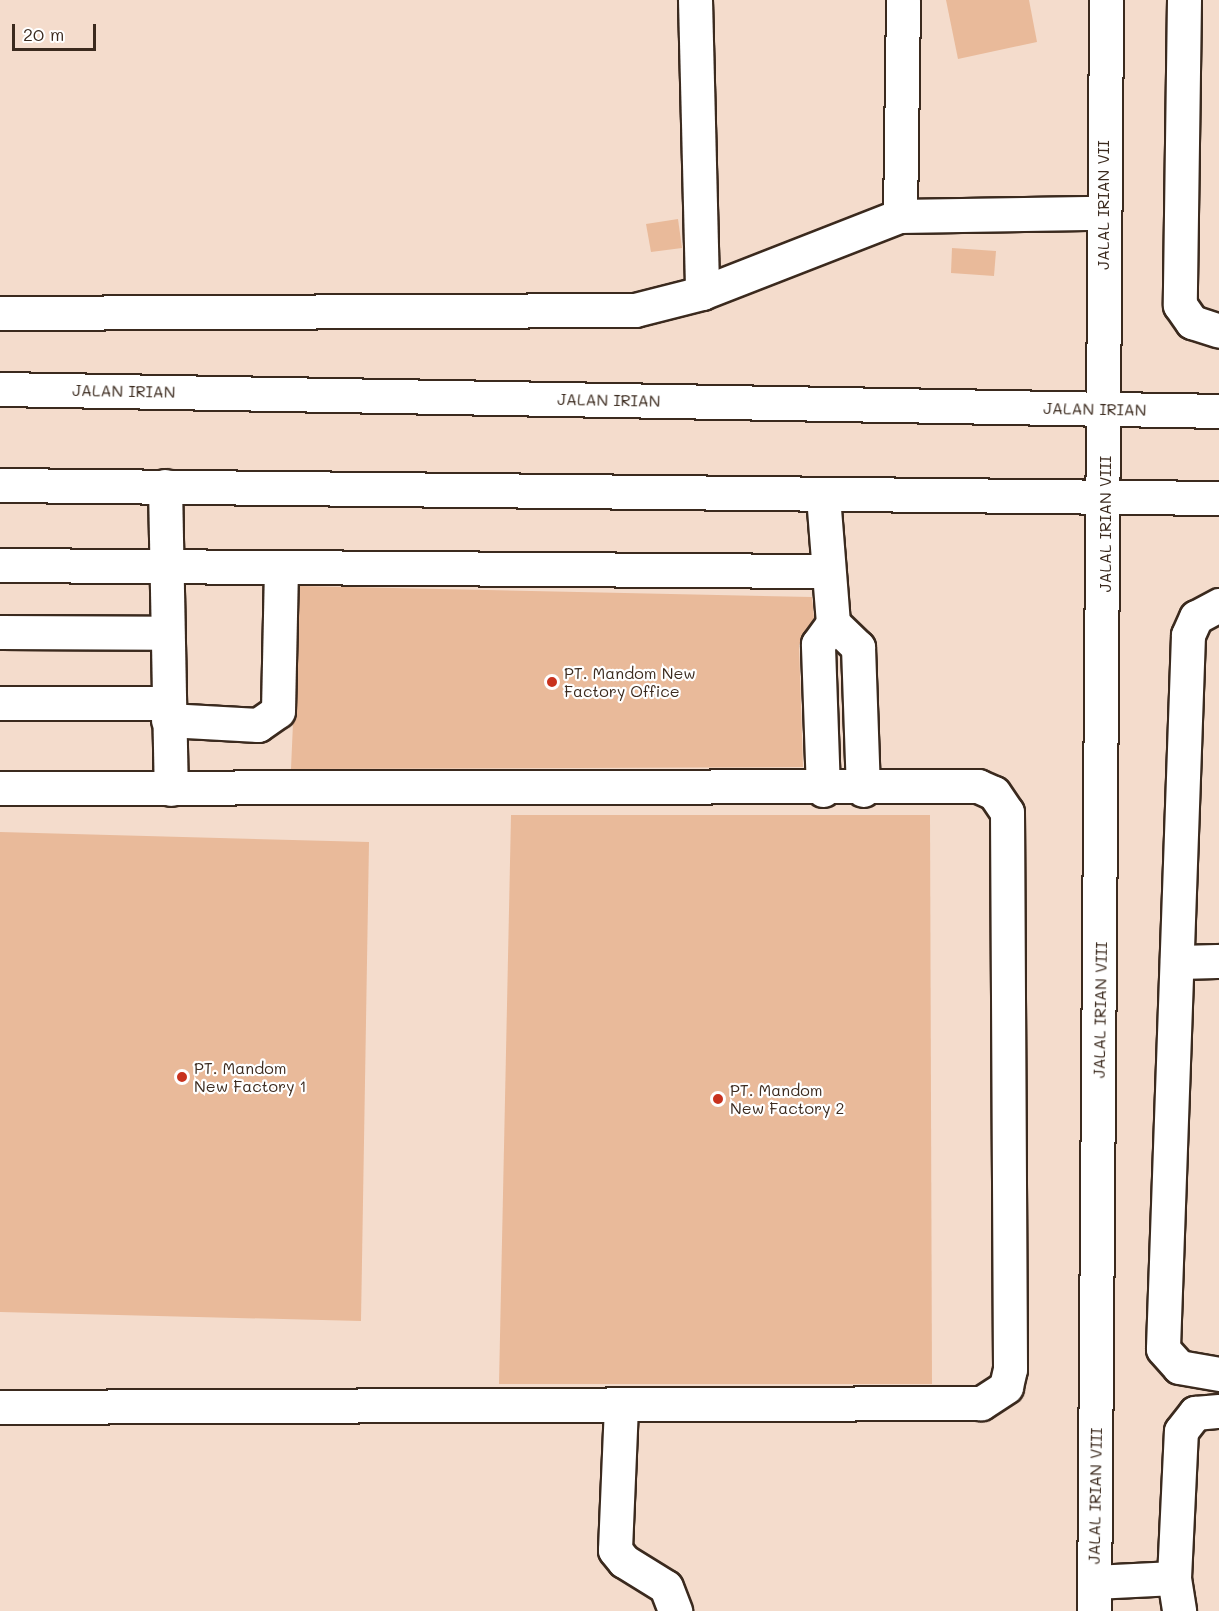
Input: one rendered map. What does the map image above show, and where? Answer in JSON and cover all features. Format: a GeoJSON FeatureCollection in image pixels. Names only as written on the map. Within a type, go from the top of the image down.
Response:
{"type":"FeatureCollection","features":[{"type":"Feature","properties":{"kind":"street"},"geometry":{"type":"LineString","coordinates":[[695,0],[702,293]]}},
{"type":"Feature","properties":{"kind":"street"},"geometry":{"type":"LineString","coordinates":[[900,216],[903,0]]}},
{"type":"Feature","properties":{"kind":"street","name":"JALAL IRIAN VII"},"geometry":{"type":"LineString","coordinates":[[1104,409],[1101,213],[1106,0]]}},
{"type":"Feature","properties":{"kind":"street"},"geometry":{"type":"LineString","coordinates":[[1184,0],[1180,305],[1192,322],[1219,331]]}},
{"type":"Feature","properties":{"kind":"street"},"geometry":{"type":"LineString","coordinates":[[0,313],[635,310],[702,293],[900,216],[1101,213]]}},
{"type":"Feature","properties":{"kind":"street","name":"JALAN IRIAN"},"geometry":{"type":"LineString","coordinates":[[0,389],[1219,411]]}},
{"type":"Feature","properties":{"kind":"street","name":"JALAL IRIAN VIII"},"geometry":{"type":"LineString","coordinates":[[1094,1597],[1106,496],[1104,409]]}},
{"type":"Feature","properties":{"kind":"street"},"geometry":{"type":"LineString","coordinates":[[0,485],[823,496],[1219,498]]}},
{"type":"Feature","properties":{"kind":"street"},"geometry":{"type":"LineString","coordinates":[[165,486],[163,566],[171,789]]}},
{"type":"Feature","properties":{"kind":"street"},"geometry":{"type":"LineString","coordinates":[[823,496],[826,571],[833,623],[858,647],[863,790]]}},
{"type":"Feature","properties":{"kind":"street"},"geometry":{"type":"LineString","coordinates":[[0,565],[826,571]]}},
{"type":"Feature","properties":{"kind":"street"},"geometry":{"type":"LineString","coordinates":[[0,703],[168,712],[258,725],[278,711],[281,567]]}},
{"type":"Feature","properties":{"kind":"street"},"geometry":{"type":"LineString","coordinates":[[1219,605],[1196,616],[1188,635],[1163,1349],[1179,1367],[1219,1374]]}},
{"type":"Feature","properties":{"kind":"street"},"geometry":{"type":"LineString","coordinates":[[823,790],[818,644],[833,623]]}},
{"type":"Feature","properties":{"kind":"street"},"geometry":{"type":"LineString","coordinates":[[0,632],[165,633]]}},
{"type":"Feature","properties":{"kind":"street"},"geometry":{"type":"LineString","coordinates":[[0,788],[863,790],[978,786],[994,794],[1007,812],[1010,1378],[996,1397],[981,1403],[0,1407]]}},
{"type":"Feature","properties":{"kind":"street"},"geometry":{"type":"LineString","coordinates":[[1177,962],[1219,961]]}},
{"type":"Feature","properties":{"kind":"street"},"geometry":{"type":"LineString","coordinates":[[621,1406],[614,1546],[624,1561],[666,1587],[675,1611]]}},
{"type":"Feature","properties":{"kind":"street"},"geometry":{"type":"LineString","coordinates":[[1179,1611],[1174,1578],[1181,1431],[1195,1413],[1219,1411]]}},
{"type":"Feature","properties":{"kind":"street"},"geometry":{"type":"LineString","coordinates":[[1094,1597],[1174,1578]]}},
{"type":"Feature","properties":{"kind":"shaded area"},"geometry":{"type":"Polygon","coordinates":[[[0,0],[1219,0],[1219,1611],[0,1611],[0,0]]]}},
{"type":"Feature","properties":{"kind":"building"},"geometry":{"type":"Polygon","coordinates":[[[946,0],[1029,0],[1037,42],[958,59],[946,0]]]}},
{"type":"Feature","properties":{"kind":"building"},"geometry":{"type":"Polygon","coordinates":[[[678,219],[682,248],[651,252],[646,224],[678,219]]]}},
{"type":"Feature","properties":{"kind":"building"},"geometry":{"type":"Polygon","coordinates":[[[952,248],[996,251],[994,276],[951,273],[952,248]]]}},
{"type":"Feature","properties":{"kind":"building","name":"PT. Mandom New Factory Office"},"geometry":{"type":"Polygon","coordinates":[[[299,586],[812,597],[814,618],[799,645],[803,767],[291,769],[299,586]]]}},
{"type":"Feature","properties":{"kind":"building","name":"PT. Mandom New Factory 2"},"geometry":{"type":"Polygon","coordinates":[[[511,815],[930,815],[932,1384],[499,1384],[511,815]]]}},
{"type":"Feature","properties":{"kind":"building","name":"PT. Mandom New Factory 1"},"geometry":{"type":"Polygon","coordinates":[[[0,832],[369,842],[361,1321],[0,1312],[0,832]]]}},
{"type":"Feature","properties":{"kind":"place","name":"PT. Mandom New Factory Office"},"geometry":{"type":"Point","coordinates":[552,682]}},
{"type":"Feature","properties":{"kind":"place","name":"PT. Mandom New Factory 1"},"geometry":{"type":"Point","coordinates":[182,1077]}},
{"type":"Feature","properties":{"kind":"place","name":"PT. Mandom New Factory 2"},"geometry":{"type":"Point","coordinates":[718,1099]}}]}
